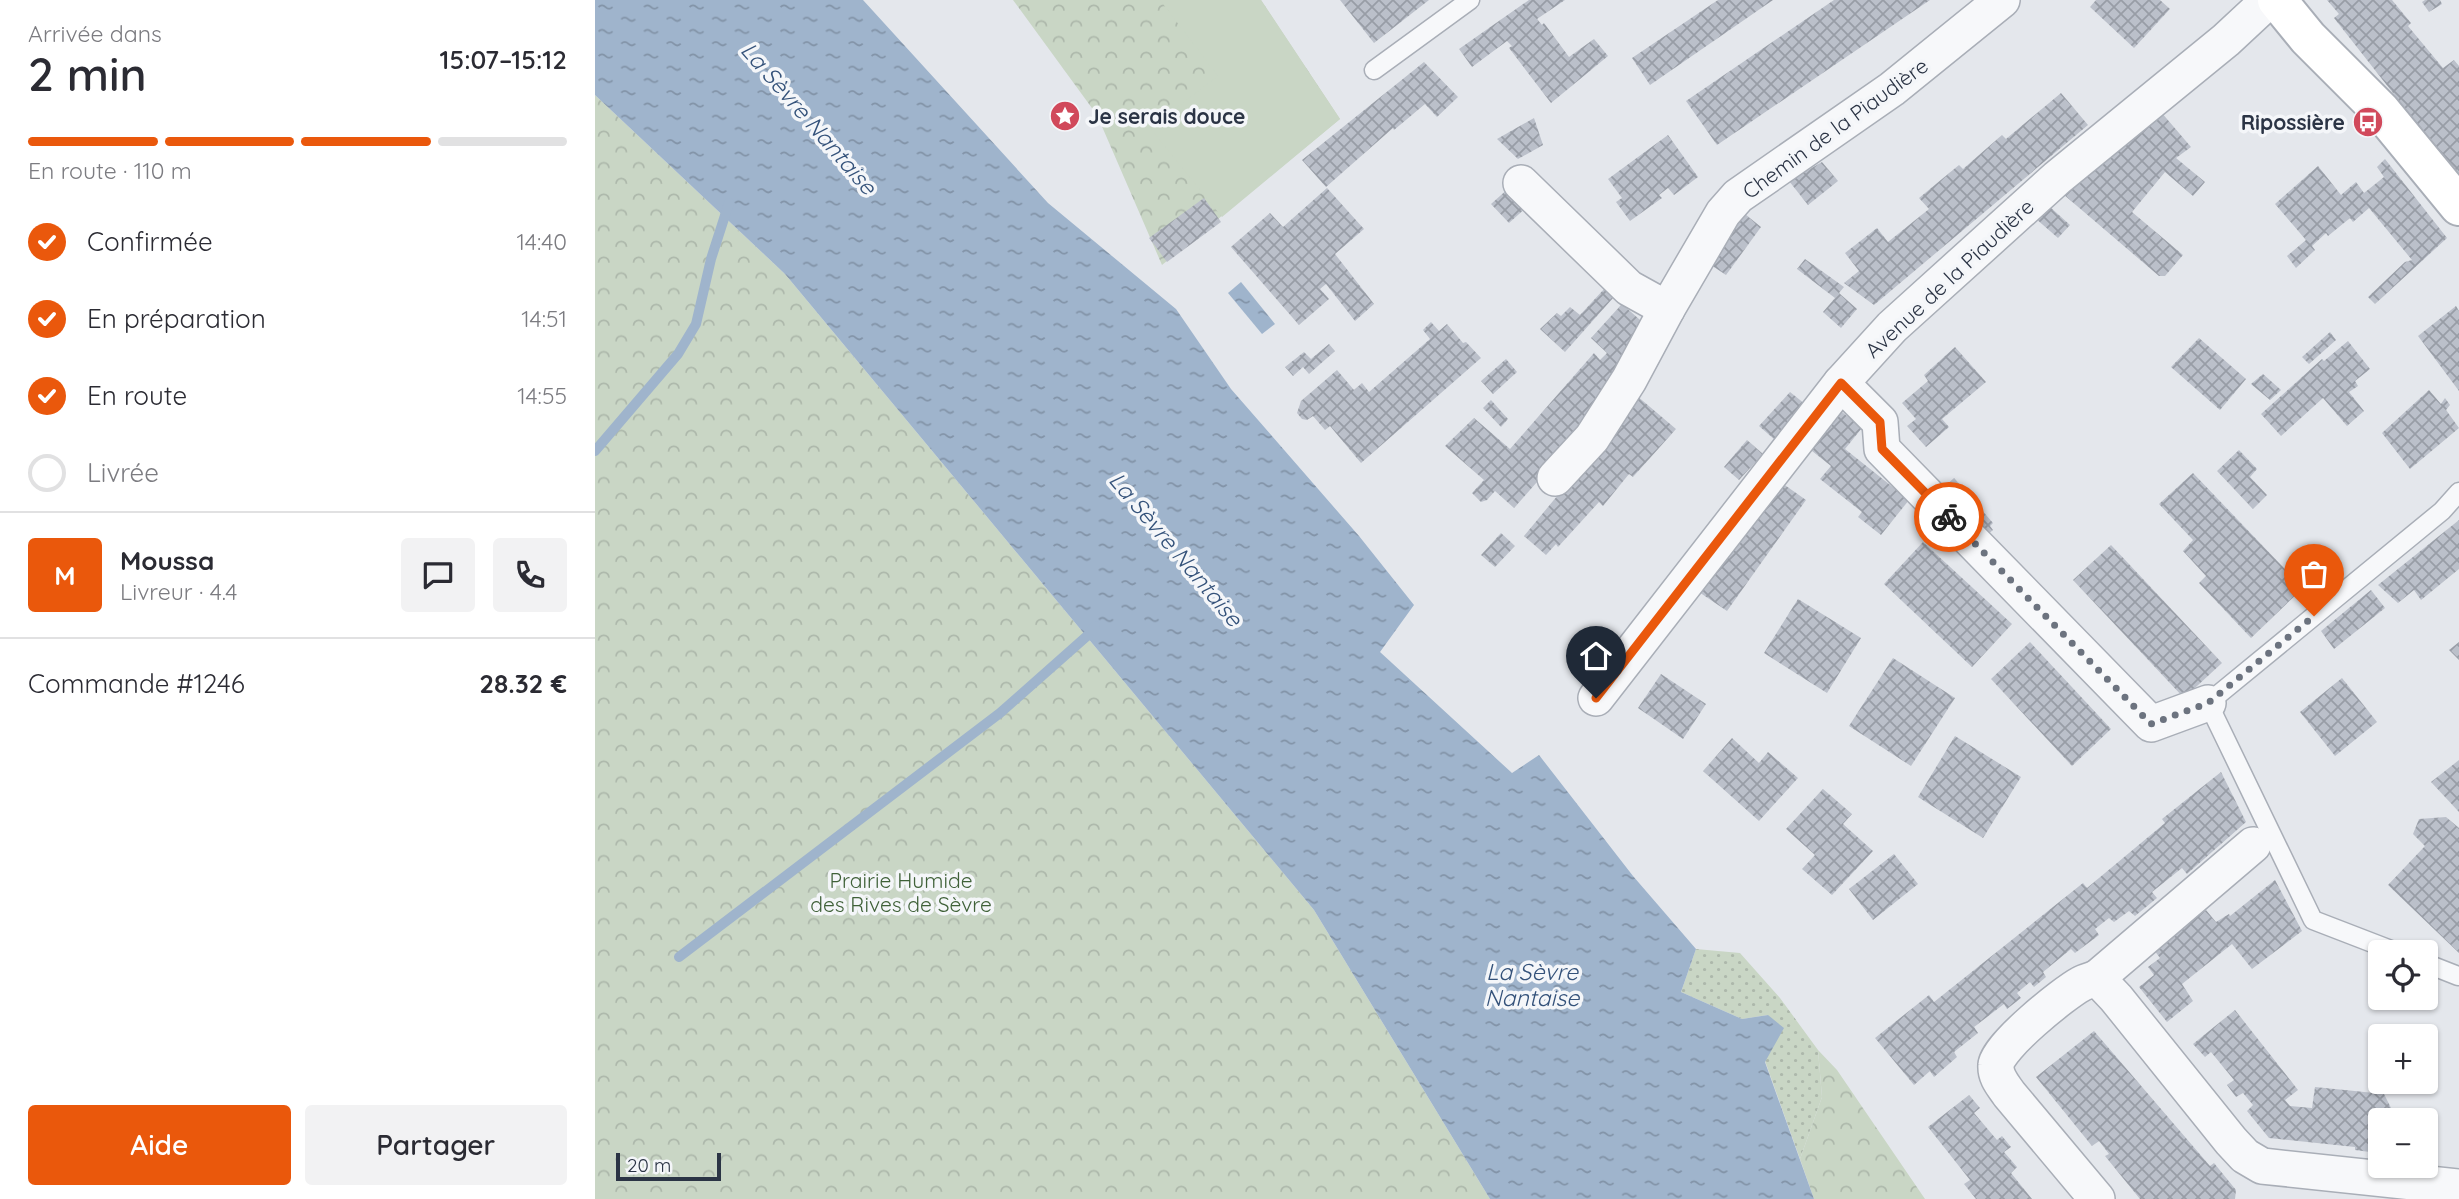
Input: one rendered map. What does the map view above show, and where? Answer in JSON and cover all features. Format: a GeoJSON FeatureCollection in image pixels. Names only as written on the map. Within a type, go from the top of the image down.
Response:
{"type":"FeatureCollection","features":[{"type":"Feature","properties":{"kind":"main road"},"geometry":{"type":"LineString","coordinates":[[2277,0],[2308,38],[2381,111],[2459,206]]}},
{"type":"Feature","properties":{"kind":"street","name":"Chemin de la Piaudière"},"geometry":{"type":"LineString","coordinates":[[1555,478],[1592,438],[1629,380],[1723,213],[1738,196],[1892,89],[2001,0]]}},
{"type":"Feature","properties":{"kind":"street","name":"Avenue de la Piaudière"},"geometry":{"type":"LineString","coordinates":[[1596,698],[1841,383],[1892,327],[2056,178],[2226,40],[2269,0]]}},
{"type":"Feature","properties":{"kind":"street"},"geometry":{"type":"LineString","coordinates":[[1521,183],[1629,289],[1667,309]]}},
{"type":"Feature","properties":{"kind":"street"},"geometry":{"type":"LineString","coordinates":[[1841,383],[1880,422],[1882,449],[2151,724],[2208,703]]}},
{"type":"Feature","properties":{"kind":"street"},"geometry":{"type":"LineString","coordinates":[[2097,1199],[1997,1077],[1999,1055],[2011,1040],[2081,984],[2097,978],[2253,845]]}},
{"type":"Feature","properties":{"kind":"street"},"geometry":{"type":"LineString","coordinates":[[2097,978],[2245,1156],[2262,1166],[2459,1187]]}},
{"type":"Feature","properties":{"kind":"lane"},"geometry":{"type":"LineString","coordinates":[[1374,70],[1470,0]]}},
{"type":"Feature","properties":{"kind":"lane"},"geometry":{"type":"LineString","coordinates":[[2368,941],[2313,920],[2208,703],[2442,511],[2459,492]]}},
{"type":"Feature","properties":{"kind":"lane"},"geometry":{"type":"LineString","coordinates":[[2438,968],[2458,976]]}},
{"type":"Feature","properties":{"kind":"green space"},"geometry":{"type":"Polygon","coordinates":[[[1013,0],[1261,0],[1340,119],[1162,265],[1097,115],[1013,0]]]}},
{"type":"Feature","properties":{"kind":"green space"},"geometry":{"type":"Polygon","coordinates":[[[1160,0],[1261,0],[1340,119],[1222,217],[1150,128],[1218,76],[1160,0]]]}},
{"type":"Feature","properties":{"kind":"green space","name":"Prairie Humide des Rives de Sèvre"},"geometry":{"type":"Polygon","coordinates":[[[595,95],[785,274],[1314,910],[1490,1199],[595,1199],[595,95]]]}},
{"type":"Feature","properties":{"kind":"green space"},"geometry":{"type":"Polygon","coordinates":[[[1696,949],[1740,953],[1780,998],[1818,1050],[1822,1097],[1800,1159],[1765,1061],[1768,1015],[1742,1019],[1681,992],[1696,949]]]}},
{"type":"Feature","properties":{"kind":"green space"},"geometry":{"type":"Polygon","coordinates":[[[1818,1050],[1837,1070],[1925,1199],[1814,1199],[1800,1159],[1822,1097],[1818,1050]]]}},
{"type":"Feature","properties":{"kind":"water","name":"La Sèvre Nantaise"},"geometry":{"type":"Polygon","coordinates":[[[595,0],[863,0],[1048,203],[1176,309],[1231,389],[1359,536],[1414,605],[1380,652],[1512,773],[1539,755],[1633,876],[1696,949],[1681,992],[1742,1019],[1768,1015],[1784,1028],[1765,1062],[1814,1199],[1490,1199],[1314,910],[785,274],[595,95],[595,0]]]}},
{"type":"Feature","properties":{"kind":"water"},"geometry":{"type":"Polygon","coordinates":[[[1241,282],[1275,324],[1262,334],[1228,293],[1241,282]]]}},
{"type":"Feature","properties":{"kind":"building"},"geometry":{"type":"Polygon","coordinates":[[[1340,0],[1429,0],[1374,43],[1340,0]]]}},
{"type":"Feature","properties":{"kind":"building"},"geometry":{"type":"Polygon","coordinates":[[[1529,0],[1565,0],[1537,19],[1542,25],[1544,23],[1569,57],[1594,39],[1608,56],[1551,103],[1509,48],[1512,46],[1507,41],[1472,67],[1459,49],[1529,0]]]}},
{"type":"Feature","properties":{"kind":"building"},"geometry":{"type":"Polygon","coordinates":[[[1718,0],[1773,0],[1650,85],[1632,58],[1718,0]]]}},
{"type":"Feature","properties":{"kind":"building"},"geometry":{"type":"Polygon","coordinates":[[[1834,0],[1930,0],[1717,145],[1686,101],[1834,0]]]}},
{"type":"Feature","properties":{"kind":"building"},"geometry":{"type":"Polygon","coordinates":[[[2096,0],[2160,0],[2170,9],[2134,48],[2090,7],[2096,0]]]}},
{"type":"Feature","properties":{"kind":"building"},"geometry":{"type":"Polygon","coordinates":[[[2327,0],[2392,0],[2411,23],[2408,26],[2443,68],[2454,60],[2459,66],[2459,177],[2334,18],[2339,14],[2327,0]]]}},
{"type":"Feature","properties":{"kind":"building"},"geometry":{"type":"Polygon","coordinates":[[[2440,0],[2442,4],[2429,12],[2422,2],[2440,0]]]}},
{"type":"Feature","properties":{"kind":"building"},"geometry":{"type":"Polygon","coordinates":[[[1424,62],[1458,97],[1437,117],[1425,104],[1394,130],[1393,128],[1326,187],[1302,160],[1424,62]]]}},
{"type":"Feature","properties":{"kind":"building"},"geometry":{"type":"Polygon","coordinates":[[[2061,93],[2088,125],[1874,305],[1844,283],[1859,271],[1845,253],[1877,228],[1888,242],[1929,209],[1919,198],[1959,165],[1963,169],[2002,135],[2006,139],[2061,93]]]}},
{"type":"Feature","properties":{"kind":"building"},"geometry":{"type":"Polygon","coordinates":[[[2161,112],[2191,147],[2176,158],[2205,182],[2193,196],[2165,172],[2132,212],[2183,255],[2165,276],[2159,276],[2063,194],[2117,152],[2127,140],[2161,112]]]}},
{"type":"Feature","properties":{"kind":"building"},"geometry":{"type":"Polygon","coordinates":[[[1534,118],[1543,145],[1518,159],[1497,139],[1534,118]]]}},
{"type":"Feature","properties":{"kind":"building"},"geometry":{"type":"Polygon","coordinates":[[[1668,135],[1698,177],[1674,195],[1668,188],[1659,195],[1662,198],[1630,221],[1616,202],[1622,198],[1608,179],[1668,135]]]}},
{"type":"Feature","properties":{"kind":"building"},"geometry":{"type":"Polygon","coordinates":[[[2385,159],[2447,238],[2375,304],[2368,297],[2405,262],[2412,260],[2369,208],[2353,222],[2350,218],[2328,236],[2326,233],[2312,246],[2315,250],[2296,268],[2287,256],[2306,240],[2275,204],[2318,166],[2341,195],[2356,182],[2364,193],[2384,177],[2377,167],[2385,159]]]}},
{"type":"Feature","properties":{"kind":"building"},"geometry":{"type":"Polygon","coordinates":[[[1822,162],[1838,181],[1808,205],[1789,181],[1822,162]]]}},
{"type":"Feature","properties":{"kind":"building"},"geometry":{"type":"Polygon","coordinates":[[[1510,187],[1528,206],[1509,223],[1491,204],[1510,187]]]}},
{"type":"Feature","properties":{"kind":"building"},"geometry":{"type":"Polygon","coordinates":[[[1327,188],[1364,229],[1335,254],[1374,304],[1355,321],[1326,284],[1320,289],[1329,299],[1299,325],[1231,247],[1270,213],[1283,227],[1327,188]]]}},
{"type":"Feature","properties":{"kind":"building"},"geometry":{"type":"Polygon","coordinates":[[[1204,198],[1221,222],[1167,262],[1149,238],[1204,198]]]}},
{"type":"Feature","properties":{"kind":"building"},"geometry":{"type":"Polygon","coordinates":[[[2049,206],[2070,225],[2058,238],[2035,218],[2049,206]]]}},
{"type":"Feature","properties":{"kind":"building"},"geometry":{"type":"Polygon","coordinates":[[[1740,210],[1761,227],[1726,275],[1705,261],[1740,210]]]}},
{"type":"Feature","properties":{"kind":"building"},"geometry":{"type":"Polygon","coordinates":[[[1805,259],[1844,287],[1839,293],[1857,309],[1841,328],[1823,312],[1835,298],[1797,269],[1805,259]]]}},
{"type":"Feature","properties":{"kind":"building"},"geometry":{"type":"Polygon","coordinates":[[[1605,288],[1613,298],[1565,352],[1540,329],[1557,313],[1561,316],[1570,307],[1580,315],[1605,288]]]}},
{"type":"Feature","properties":{"kind":"building"},"geometry":{"type":"Polygon","coordinates":[[[1622,304],[1648,327],[1567,448],[1514,508],[1495,491],[1487,500],[1481,502],[1472,493],[1484,480],[1445,446],[1474,418],[1510,449],[1594,353],[1600,360],[1607,353],[1591,338],[1622,304]]]}},
{"type":"Feature","properties":{"kind":"building"},"geometry":{"type":"Polygon","coordinates":[[[2456,306],[2459,311],[2459,391],[2418,336],[2456,306]]]}},
{"type":"Feature","properties":{"kind":"building"},"geometry":{"type":"Polygon","coordinates":[[[1431,322],[1439,331],[1447,324],[1463,343],[1466,342],[1481,358],[1361,463],[1330,426],[1325,430],[1313,416],[1307,420],[1297,413],[1301,401],[1337,370],[1354,390],[1362,383],[1369,392],[1430,339],[1423,330],[1431,322]]]}},
{"type":"Feature","properties":{"kind":"building"},"geometry":{"type":"Polygon","coordinates":[[[2330,332],[2336,340],[2309,364],[2302,357],[2330,332]]]}},
{"type":"Feature","properties":{"kind":"building"},"geometry":{"type":"Polygon","coordinates":[[[2199,338],[2246,379],[2220,410],[2171,367],[2199,338]]]}},
{"type":"Feature","properties":{"kind":"building"},"geometry":{"type":"Polygon","coordinates":[[[2348,341],[2370,369],[2355,381],[2358,386],[2349,392],[2364,411],[2347,426],[2323,398],[2281,436],[2261,414],[2322,359],[2324,361],[2348,341]]]}},
{"type":"Feature","properties":{"kind":"building"},"geometry":{"type":"Polygon","coordinates":[[[1329,344],[1335,351],[1309,374],[1303,367],[1293,376],[1285,367],[1304,352],[1311,359],[1329,344]]]}},
{"type":"Feature","properties":{"kind":"building"},"geometry":{"type":"Polygon","coordinates":[[[1955,347],[1986,382],[1942,419],[1949,427],[1926,447],[1907,426],[1916,419],[1902,403],[1928,381],[1924,375],[1955,347]]]}},
{"type":"Feature","properties":{"kind":"building"},"geometry":{"type":"Polygon","coordinates":[[[1506,359],[1517,372],[1493,394],[1481,381],[1506,359]]]}},
{"type":"Feature","properties":{"kind":"building"},"geometry":{"type":"Polygon","coordinates":[[[2263,374],[2281,390],[2270,400],[2251,384],[2263,374]]]}},
{"type":"Feature","properties":{"kind":"building"},"geometry":{"type":"Polygon","coordinates":[[[1630,390],[1676,429],[1633,477],[1629,474],[1603,506],[1599,502],[1558,547],[1556,544],[1546,555],[1524,536],[1601,443],[1630,390]]]}},
{"type":"Feature","properties":{"kind":"building"},"geometry":{"type":"Polygon","coordinates":[[[2429,390],[2441,404],[2445,398],[2450,405],[2446,410],[2459,428],[2410,469],[2382,433],[2429,390]]]}},
{"type":"Feature","properties":{"kind":"building"},"geometry":{"type":"Polygon","coordinates":[[[1790,392],[1805,404],[1775,440],[1759,426],[1790,392]]]}},
{"type":"Feature","properties":{"kind":"building"},"geometry":{"type":"Polygon","coordinates":[[[1491,400],[1508,419],[1501,427],[1483,408],[1491,400]]]}},
{"type":"Feature","properties":{"kind":"building"},"geometry":{"type":"Polygon","coordinates":[[[1837,408],[1862,428],[1845,449],[1909,500],[1881,535],[1858,517],[1862,512],[1820,479],[1831,466],[1807,447],[1837,408]]]}},
{"type":"Feature","properties":{"kind":"building"},"geometry":{"type":"Polygon","coordinates":[[[1747,440],[1763,454],[1739,480],[1724,467],[1747,440]]]}},
{"type":"Feature","properties":{"kind":"building"},"geometry":{"type":"Polygon","coordinates":[[[2239,450],[2257,469],[2250,477],[2267,495],[2253,509],[2217,471],[2239,450]]]}},
{"type":"Feature","properties":{"kind":"building"},"geometry":{"type":"Polygon","coordinates":[[[2193,473],[2303,588],[2251,638],[2199,583],[2206,576],[2183,551],[2193,540],[2159,504],[2193,473]]]}},
{"type":"Feature","properties":{"kind":"building"},"geometry":{"type":"Polygon","coordinates":[[[1775,478],[1806,500],[1727,611],[1696,590],[1775,478]]]}},
{"type":"Feature","properties":{"kind":"building"},"geometry":{"type":"Polygon","coordinates":[[[1954,478],[1993,523],[1990,526],[1993,530],[1986,536],[1943,488],[1954,478]]]}},
{"type":"Feature","properties":{"kind":"building"},"geometry":{"type":"Polygon","coordinates":[[[2459,520],[2459,569],[2421,600],[2414,590],[2398,603],[2378,585],[2459,520]]]}},
{"type":"Feature","properties":{"kind":"building"},"geometry":{"type":"Polygon","coordinates":[[[1501,533],[1515,546],[1495,567],[1481,555],[1501,533]]]}},
{"type":"Feature","properties":{"kind":"building"},"geometry":{"type":"Polygon","coordinates":[[[1923,542],[2012,624],[1972,667],[1884,584],[1923,542]]]}},
{"type":"Feature","properties":{"kind":"building"},"geometry":{"type":"Polygon","coordinates":[[[2111,545],[2222,663],[2184,698],[2073,580],[2111,545]]]}},
{"type":"Feature","properties":{"kind":"building"},"geometry":{"type":"Polygon","coordinates":[[[2371,590],[2385,608],[2334,649],[2321,631],[2371,590]]]}},
{"type":"Feature","properties":{"kind":"building"},"geometry":{"type":"Polygon","coordinates":[[[1798,599],[1861,638],[1827,693],[1764,653],[1798,599]]]}},
{"type":"Feature","properties":{"kind":"building"},"geometry":{"type":"Polygon","coordinates":[[[2030,642],[2111,729],[2072,766],[1991,679],[2030,642]]]}},
{"type":"Feature","properties":{"kind":"building"},"geometry":{"type":"Polygon","coordinates":[[[2459,642],[2459,660],[2449,650],[2459,642]]]}},
{"type":"Feature","properties":{"kind":"building"},"geometry":{"type":"Polygon","coordinates":[[[1893,658],[1955,698],[1911,766],[1849,726],[1893,658]]]}},
{"type":"Feature","properties":{"kind":"building"},"geometry":{"type":"Polygon","coordinates":[[[1661,674],[1706,704],[1683,739],[1638,708],[1661,674]]]}},
{"type":"Feature","properties":{"kind":"building"},"geometry":{"type":"Polygon","coordinates":[[[2342,678],[2377,722],[2335,756],[2300,712],[2342,678]]]}},
{"type":"Feature","properties":{"kind":"building"},"geometry":{"type":"Polygon","coordinates":[[[1955,736],[2021,777],[1983,838],[1918,797],[1955,736]]]}},
{"type":"Feature","properties":{"kind":"building"},"geometry":{"type":"Polygon","coordinates":[[[1732,738],[1759,763],[1768,752],[1798,778],[1759,821],[1703,771],[1732,738]]]}},
{"type":"Feature","properties":{"kind":"building"},"geometry":{"type":"Polygon","coordinates":[[[2459,760],[2459,812],[2431,782],[2459,760]]]}},
{"type":"Feature","properties":{"kind":"building"},"geometry":{"type":"Polygon","coordinates":[[[2221,772],[2246,822],[2187,874],[2182,868],[2152,892],[2157,898],[2135,916],[2129,911],[2114,922],[2109,918],[2095,929],[2099,935],[2075,953],[2071,949],[2043,972],[2046,977],[2034,987],[2030,982],[2017,993],[2021,998],[2007,1009],[2004,1004],[1974,1027],[1978,1033],[1954,1052],[1957,1057],[1934,1077],[1930,1071],[1914,1085],[1875,1038],[1929,995],[1934,1002],[2083,883],[2087,888],[2165,823],[2162,819],[2221,772]]]}},
{"type":"Feature","properties":{"kind":"building"},"geometry":{"type":"Polygon","coordinates":[[[1823,789],[1852,814],[1843,824],[1873,851],[1832,895],[1802,869],[1815,855],[1786,829],[1823,789]]]}},
{"type":"Feature","properties":{"kind":"building"},"geometry":{"type":"Polygon","coordinates":[[[2446,817],[2459,828],[2459,953],[2388,885],[2425,846],[2413,834],[2419,819],[2446,817]]]}},
{"type":"Feature","properties":{"kind":"building"},"geometry":{"type":"Polygon","coordinates":[[[1894,854],[1918,884],[1873,920],[1849,889],[1894,854]]]}},
{"type":"Feature","properties":{"kind":"building"},"geometry":{"type":"Polygon","coordinates":[[[2275,880],[2302,931],[2252,969],[2232,944],[2182,984],[2193,1001],[2167,1022],[2139,987],[2154,975],[2148,967],[2160,958],[2154,950],[2188,914],[2193,920],[2206,910],[2216,922],[2229,914],[2230,916],[2275,880]]]}},
{"type":"Feature","properties":{"kind":"building"},"geometry":{"type":"Polygon","coordinates":[[[2235,1010],[2298,1090],[2285,1100],[2290,1106],[2312,1108],[2315,1087],[2384,1094],[2391,1108],[2368,1108],[2368,1152],[2355,1150],[2355,1147],[2269,1138],[2247,1111],[2253,1105],[2243,1093],[2236,1097],[2227,1085],[2234,1080],[2211,1052],[2205,1057],[2193,1044],[2235,1010]]]}},
{"type":"Feature","properties":{"kind":"building"},"geometry":{"type":"Polygon","coordinates":[[[2094,1031],[2210,1166],[2214,1163],[2236,1190],[2235,1199],[2140,1199],[2105,1156],[2109,1154],[2099,1141],[2092,1146],[2036,1077],[2094,1031]]]}},
{"type":"Feature","properties":{"kind":"building"},"geometry":{"type":"Polygon","coordinates":[[[1969,1095],[1980,1108],[1974,1113],[1997,1140],[2002,1136],[2011,1147],[2004,1152],[2017,1167],[2011,1173],[2032,1199],[1976,1199],[1964,1184],[1970,1180],[1928,1127],[1969,1095]]]}},
{"type":"Feature","properties":{"kind":"waterway"},"geometry":{"type":"LineString","coordinates":[[595,451],[678,354],[696,324],[711,259],[729,203]]}},
{"type":"Feature","properties":{"kind":"waterway"},"geometry":{"type":"LineString","coordinates":[[679,957],[1000,713],[1095,626]]}},
{"type":"Feature","properties":{"kind":"way so far"},"geometry":{"type":"LineString","coordinates":[[1949,517],[2151,724],[2208,703],[2314,616]]}},
{"type":"Feature","properties":{"kind":"place","name":"Je serais douce"},"geometry":{"type":"Point","coordinates":[1065,116]}},
{"type":"Feature","properties":{"kind":"place","name":"Ripossière"},"geometry":{"type":"Point","coordinates":[2368,122]}},
{"type":"Feature","properties":{"kind":"route"},"geometry":{"type":"LineString","coordinates":[[1596,698],[1841,383],[1880,422],[1882,449],[1949,517]]}}]}
